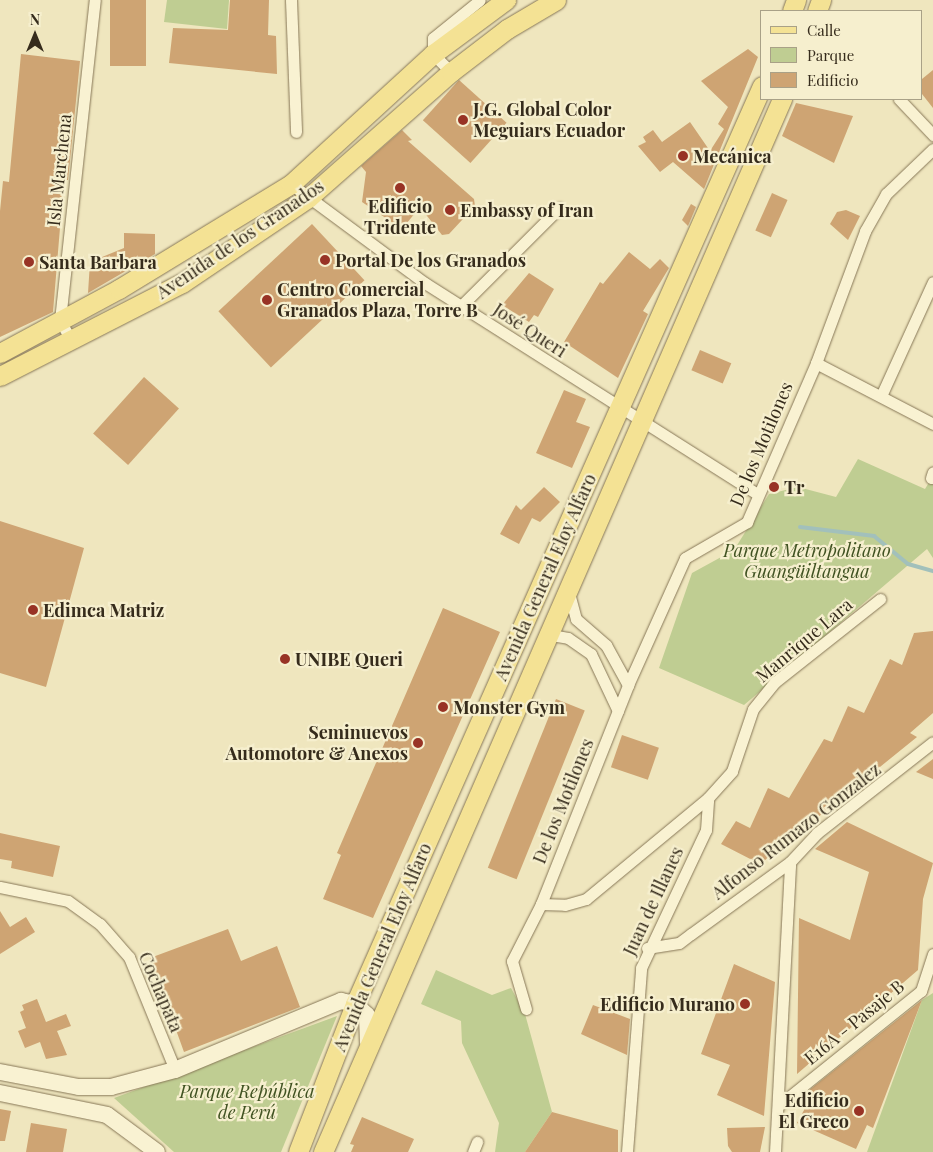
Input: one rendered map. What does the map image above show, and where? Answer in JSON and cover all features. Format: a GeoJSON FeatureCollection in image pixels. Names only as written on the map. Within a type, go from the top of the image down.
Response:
{"type":"FeatureCollection","features":[{"type":"Feature","properties":{"kind":"main road","name":"Avenida de los Granados"},"geometry":{"type":"LineString","coordinates":[[0,353],[60,320],[291,184],[433,54],[506,0]]}},
{"type":"Feature","properties":{"kind":"main road","name":"Avenida de los Granados"},"geometry":{"type":"LineString","coordinates":[[0,376],[72,342],[182,282],[308,198],[451,72],[507,28],[556,0]]}},
{"type":"Feature","properties":{"kind":"main road","name":"Avenida General Eloy Alfaro"},"geometry":{"type":"LineString","coordinates":[[298,1152],[355,1004],[760,91]]}},
{"type":"Feature","properties":{"kind":"main road","name":"Avenida General Eloy Alfaro"},"geometry":{"type":"LineString","coordinates":[[323,1152],[368,1042],[643,426],[782,100]]}},
{"type":"Feature","properties":{"kind":"main road"},"geometry":{"type":"LineString","coordinates":[[691,249],[699,264],[716,258]]}},
{"type":"Feature","properties":{"kind":"main road"},"geometry":{"type":"LineString","coordinates":[[0,1072],[79,1087],[111,1088],[175,1070],[327,1005],[355,1004],[367,1015],[368,1042]]}},
{"type":"Feature","properties":{"kind":"main road"},"geometry":{"type":"LineString","coordinates":[[75,1107],[79,1087]]}},
{"type":"Feature","properties":{"kind":"main road"},"geometry":{"type":"LineString","coordinates":[[107,1115],[105,1106],[111,1088]]}},
{"type":"Feature","properties":{"kind":"main road"},"geometry":{"type":"LineString","coordinates":[[0,1093],[107,1115],[157,1152]]}},
{"type":"Feature","properties":{"kind":"street","name":"Isla Marchena"},"geometry":{"type":"LineString","coordinates":[[60,320],[95,0]]}},
{"type":"Feature","properties":{"kind":"street"},"geometry":{"type":"LineString","coordinates":[[291,0],[296,132]]}},
{"type":"Feature","properties":{"kind":"street"},"geometry":{"type":"LineString","coordinates":[[451,72],[433,54],[437,31],[480,0]]}},
{"type":"Feature","properties":{"kind":"street"},"geometry":{"type":"LineString","coordinates":[[900,100],[933,136]]}},
{"type":"Feature","properties":{"kind":"street","name":"De los Motilones"},"geometry":{"type":"LineString","coordinates":[[526,1009],[512,961],[541,904],[628,685],[685,558],[747,522],[757,494],[816,363],[865,230],[886,194],[933,149]]}},
{"type":"Feature","properties":{"kind":"street","name":"José Queri"},"geometry":{"type":"LineString","coordinates":[[291,184],[461,306],[620,409],[643,426],[757,494]]}},
{"type":"Feature","properties":{"kind":"street"},"geometry":{"type":"LineString","coordinates":[[461,306],[560,208]]}},
{"type":"Feature","properties":{"kind":"street"},"geometry":{"type":"LineString","coordinates":[[881,396],[933,282]]}},
{"type":"Feature","properties":{"kind":"street"},"geometry":{"type":"LineString","coordinates":[[60,320],[72,342]]}},
{"type":"Feature","properties":{"kind":"street"},"geometry":{"type":"LineString","coordinates":[[816,363],[933,424]]}},
{"type":"Feature","properties":{"kind":"street"},"geometry":{"type":"LineString","coordinates":[[569,593],[576,618],[606,645],[628,685]]}},
{"type":"Feature","properties":{"kind":"street","name":"Manrique Lara"},"geometry":{"type":"LineString","coordinates":[[708,798],[732,771],[753,709],[775,682],[880,599]]}},
{"type":"Feature","properties":{"kind":"street"},"geometry":{"type":"LineString","coordinates":[[550,635],[568,638],[591,654],[618,711]]}},
{"type":"Feature","properties":{"kind":"street","name":"Alfonso Rumazo Gonzalez"},"geometry":{"type":"LineString","coordinates":[[647,948],[679,942],[790,862],[817,833],[933,742]]}},
{"type":"Feature","properties":{"kind":"street"},"geometry":{"type":"LineString","coordinates":[[541,904],[565,906],[586,899],[708,798]]}},
{"type":"Feature","properties":{"kind":"street","name":"Juan de Illanes"},"geometry":{"type":"LineString","coordinates":[[628,1152],[641,968],[647,948],[706,830],[708,798]]}},
{"type":"Feature","properties":{"kind":"street"},"geometry":{"type":"LineString","coordinates":[[775,1152],[790,862]]}},
{"type":"Feature","properties":{"kind":"street","name":"Cochapata"},"geometry":{"type":"LineString","coordinates":[[0,887],[68,901],[100,924],[129,957],[175,1070]]}},
{"type":"Feature","properties":{"kind":"street","name":"E16A - Pasaje B"},"geometry":{"type":"LineString","coordinates":[[778,1105],[921,991],[933,954]]}},
{"type":"Feature","properties":{"kind":"green space"},"geometry":{"type":"Polygon","coordinates":[[[167,0],[229,0],[227,29],[164,22],[167,0]]]}},
{"type":"Feature","properties":{"kind":"green space","name":"Parque Metropolitano Guangüiltangua"},"geometry":{"type":"Polygon","coordinates":[[[858,459],[925,489],[933,476],[933,558],[927,549],[744,705],[659,668],[692,573],[734,550],[769,494],[798,487],[836,497],[858,459]]]}},
{"type":"Feature","properties":{"kind":"green space"},"geometry":{"type":"Polygon","coordinates":[[[436,970],[492,995],[511,988],[525,1014],[552,1112],[525,1152],[495,1152],[499,1123],[462,1043],[461,1021],[421,1004],[436,970]]]}},
{"type":"Feature","properties":{"kind":"green space"},"geometry":{"type":"Polygon","coordinates":[[[933,993],[933,1152],[867,1152],[922,1000],[933,993]]]}},
{"type":"Feature","properties":{"kind":"green space","name":"Parque República de Perú"},"geometry":{"type":"Polygon","coordinates":[[[337,1016],[281,1152],[174,1152],[114,1098],[337,1016]]]}},
{"type":"Feature","properties":{"kind":"building"},"geometry":{"type":"Polygon","coordinates":[[[110,0],[146,0],[146,66],[110,66],[110,0]]]}},
{"type":"Feature","properties":{"kind":"building"},"geometry":{"type":"Polygon","coordinates":[[[230,0],[269,0],[268,35],[276,36],[277,74],[169,63],[173,28],[228,30],[230,0]]]}},
{"type":"Feature","properties":{"kind":"building"},"geometry":{"type":"Polygon","coordinates":[[[748,49],[758,57],[704,189],[673,162],[660,172],[638,146],[646,142],[643,137],[653,130],[662,142],[690,122],[710,151],[724,129],[718,124],[728,107],[701,81],[748,49]]]}},
{"type":"Feature","properties":{"kind":"building"},"geometry":{"type":"Polygon","coordinates":[[[21,54],[80,61],[68,180],[64,180],[53,312],[0,337],[0,211],[3,181],[9,182],[21,54]]]}},
{"type":"Feature","properties":{"kind":"building"},"geometry":{"type":"Polygon","coordinates":[[[933,70],[933,108],[923,95],[923,78],[933,70]]]}},
{"type":"Feature","properties":{"kind":"building","name":"J.G. Global Color Meguiars Ecuador"},"geometry":{"type":"Polygon","coordinates":[[[459,80],[507,123],[470,163],[423,120],[459,80]]]}},
{"type":"Feature","properties":{"kind":"building"},"geometry":{"type":"Polygon","coordinates":[[[796,103],[853,116],[834,163],[782,136],[796,103]]]}},
{"type":"Feature","properties":{"kind":"building","name":"Edificio Tridente"},"geometry":{"type":"Polygon","coordinates":[[[402,130],[412,140],[408,141],[474,199],[475,206],[449,234],[442,235],[420,207],[402,229],[362,202],[366,172],[361,166],[402,130]]]}},
{"type":"Feature","properties":{"kind":"building"},"geometry":{"type":"Polygon","coordinates":[[[772,193],[788,200],[771,237],[755,230],[772,193]]]}},
{"type":"Feature","properties":{"kind":"building"},"geometry":{"type":"Polygon","coordinates":[[[691,204],[696,207],[688,226],[682,220],[691,204]]]}},
{"type":"Feature","properties":{"kind":"building"},"geometry":{"type":"Polygon","coordinates":[[[846,210],[860,216],[848,240],[830,224],[837,212],[846,210]]]}},
{"type":"Feature","properties":{"kind":"building"},"geometry":{"type":"Polygon","coordinates":[[[312,224],[365,280],[271,368],[218,311],[312,224]]]}},
{"type":"Feature","properties":{"kind":"building"},"geometry":{"type":"Polygon","coordinates":[[[124,233],[155,234],[155,254],[88,293],[90,262],[124,248],[124,233]]]}},
{"type":"Feature","properties":{"kind":"building"},"geometry":{"type":"Polygon","coordinates":[[[629,252],[650,269],[660,259],[669,268],[643,311],[648,314],[618,378],[564,342],[600,282],[603,284],[629,252]]]}},
{"type":"Feature","properties":{"kind":"building"},"geometry":{"type":"Polygon","coordinates":[[[529,273],[554,289],[538,317],[534,315],[529,322],[502,305],[529,273]]]}},
{"type":"Feature","properties":{"kind":"building"},"geometry":{"type":"Polygon","coordinates":[[[700,350],[731,363],[723,384],[691,370],[700,350]]]}},
{"type":"Feature","properties":{"kind":"building"},"geometry":{"type":"Polygon","coordinates":[[[144,377],[179,408],[128,465],[93,433],[144,377]]]}},
{"type":"Feature","properties":{"kind":"building"},"geometry":{"type":"Polygon","coordinates":[[[564,390],[586,399],[576,422],[590,427],[572,468],[536,453],[564,390]]]}},
{"type":"Feature","properties":{"kind":"building"},"geometry":{"type":"Polygon","coordinates":[[[544,487],[560,502],[540,522],[532,518],[519,544],[500,534],[516,505],[521,510],[544,487]]]}},
{"type":"Feature","properties":{"kind":"building","name":"Edimca Matriz"},"geometry":{"type":"Polygon","coordinates":[[[0,521],[84,548],[46,687],[0,673],[0,521]]]}},
{"type":"Feature","properties":{"kind":"building","name":"Seminuevos Automotore & Anexos"},"geometry":{"type":"Polygon","coordinates":[[[443,608],[500,632],[373,918],[323,899],[341,855],[337,853],[443,608]]]}},
{"type":"Feature","properties":{"kind":"building"},"geometry":{"type":"Polygon","coordinates":[[[933,631],[933,713],[910,733],[917,737],[760,864],[721,844],[736,821],[750,828],[768,788],[789,798],[824,739],[832,742],[848,706],[864,713],[890,659],[902,665],[914,633],[933,631]]]}},
{"type":"Feature","properties":{"kind":"building"},"geometry":{"type":"Polygon","coordinates":[[[556,699],[585,711],[517,879],[488,868],[556,699]]]}},
{"type":"Feature","properties":{"kind":"building"},"geometry":{"type":"Polygon","coordinates":[[[622,735],[659,748],[648,780],[611,767],[622,735]]]}},
{"type":"Feature","properties":{"kind":"building"},"geometry":{"type":"Polygon","coordinates":[[[933,759],[933,779],[916,772],[933,759]]]}},
{"type":"Feature","properties":{"kind":"building"},"geometry":{"type":"Polygon","coordinates":[[[847,822],[933,863],[923,899],[918,970],[797,1074],[799,918],[850,940],[869,872],[815,849],[847,822]]]}},
{"type":"Feature","properties":{"kind":"building"},"geometry":{"type":"Polygon","coordinates":[[[0,833],[60,846],[53,877],[11,868],[12,861],[0,859],[0,833]]]}},
{"type":"Feature","properties":{"kind":"building"},"geometry":{"type":"Polygon","coordinates":[[[0,911],[10,927],[26,917],[35,932],[0,954],[0,911]]]}},
{"type":"Feature","properties":{"kind":"building"},"geometry":{"type":"Polygon","coordinates":[[[228,929],[241,961],[277,946],[300,1007],[184,1052],[150,958],[228,929]]]}},
{"type":"Feature","properties":{"kind":"building"},"geometry":{"type":"Polygon","coordinates":[[[734,964],[775,982],[764,1116],[717,1095],[730,1065],[701,1054],[734,964]]]}},
{"type":"Feature","properties":{"kind":"building"},"geometry":{"type":"Polygon","coordinates":[[[37,999],[46,1022],[66,1014],[71,1026],[57,1031],[67,1055],[46,1059],[40,1042],[25,1048],[18,1031],[26,1028],[20,1012],[24,1010],[22,1005],[37,999]]]}},
{"type":"Feature","properties":{"kind":"building"},"geometry":{"type":"Polygon","coordinates":[[[922,1000],[873,1128],[867,1125],[856,1149],[797,1123],[810,1099],[803,1095],[922,1000]]]}},
{"type":"Feature","properties":{"kind":"building"},"geometry":{"type":"Polygon","coordinates":[[[593,1005],[630,1019],[627,1055],[581,1034],[593,1005]]]}},
{"type":"Feature","properties":{"kind":"building"},"geometry":{"type":"Polygon","coordinates":[[[0,1109],[11,1111],[5,1141],[0,1141],[0,1109]]]}},
{"type":"Feature","properties":{"kind":"building"},"geometry":{"type":"Polygon","coordinates":[[[552,1112],[618,1130],[618,1152],[525,1152],[552,1112]]]}},
{"type":"Feature","properties":{"kind":"building"},"geometry":{"type":"Polygon","coordinates":[[[362,1117],[414,1139],[408,1152],[351,1152],[354,1145],[350,1144],[362,1117]]]}},
{"type":"Feature","properties":{"kind":"building"},"geometry":{"type":"Polygon","coordinates":[[[31,1123],[67,1129],[63,1152],[26,1152],[31,1123]]]}},
{"type":"Feature","properties":{"kind":"building"},"geometry":{"type":"Polygon","coordinates":[[[765,1127],[760,1152],[732,1152],[728,1146],[727,1128],[765,1127]]]}},
{"type":"Feature","properties":{"kind":"waterway"},"geometry":{"type":"LineString","coordinates":[[800,527],[874,536],[908,564],[933,571]]}},
{"type":"Feature","properties":{"kind":"place","name":"J.G. Global Color Meguiars Ecuador"},"geometry":{"type":"Point","coordinates":[463,120]}},
{"type":"Feature","properties":{"kind":"place","name":"Mecánica"},"geometry":{"type":"Point","coordinates":[683,156]}},
{"type":"Feature","properties":{"kind":"place","name":"Edificio Tridente"},"geometry":{"type":"Point","coordinates":[400,188]}},
{"type":"Feature","properties":{"kind":"place","name":"Embassy of Iran"},"geometry":{"type":"Point","coordinates":[450,210]}},
{"type":"Feature","properties":{"kind":"place","name":"Portal De los Granados"},"geometry":{"type":"Point","coordinates":[325,260]}},
{"type":"Feature","properties":{"kind":"place","name":"Santa Barbara"},"geometry":{"type":"Point","coordinates":[29,262]}},
{"type":"Feature","properties":{"kind":"place","name":"Centro Comercial Granados Plaza, Torre B"},"geometry":{"type":"Point","coordinates":[267,300]}},
{"type":"Feature","properties":{"kind":"place","name":"Tr"},"geometry":{"type":"Point","coordinates":[774,487]}},
{"type":"Feature","properties":{"kind":"place","name":"Edimca Matriz"},"geometry":{"type":"Point","coordinates":[33,610]}},
{"type":"Feature","properties":{"kind":"place","name":"UNIBE Queri"},"geometry":{"type":"Point","coordinates":[285,659]}},
{"type":"Feature","properties":{"kind":"place","name":"Monster Gym"},"geometry":{"type":"Point","coordinates":[443,707]}},
{"type":"Feature","properties":{"kind":"place","name":"Seminuevos Automotore & Anexos"},"geometry":{"type":"Point","coordinates":[418,743]}},
{"type":"Feature","properties":{"kind":"place","name":"Edificio Murano"},"geometry":{"type":"Point","coordinates":[745,1004]}},
{"type":"Feature","properties":{"kind":"place","name":"Edificio El Greco"},"geometry":{"type":"Point","coordinates":[859,1111]}}]}
